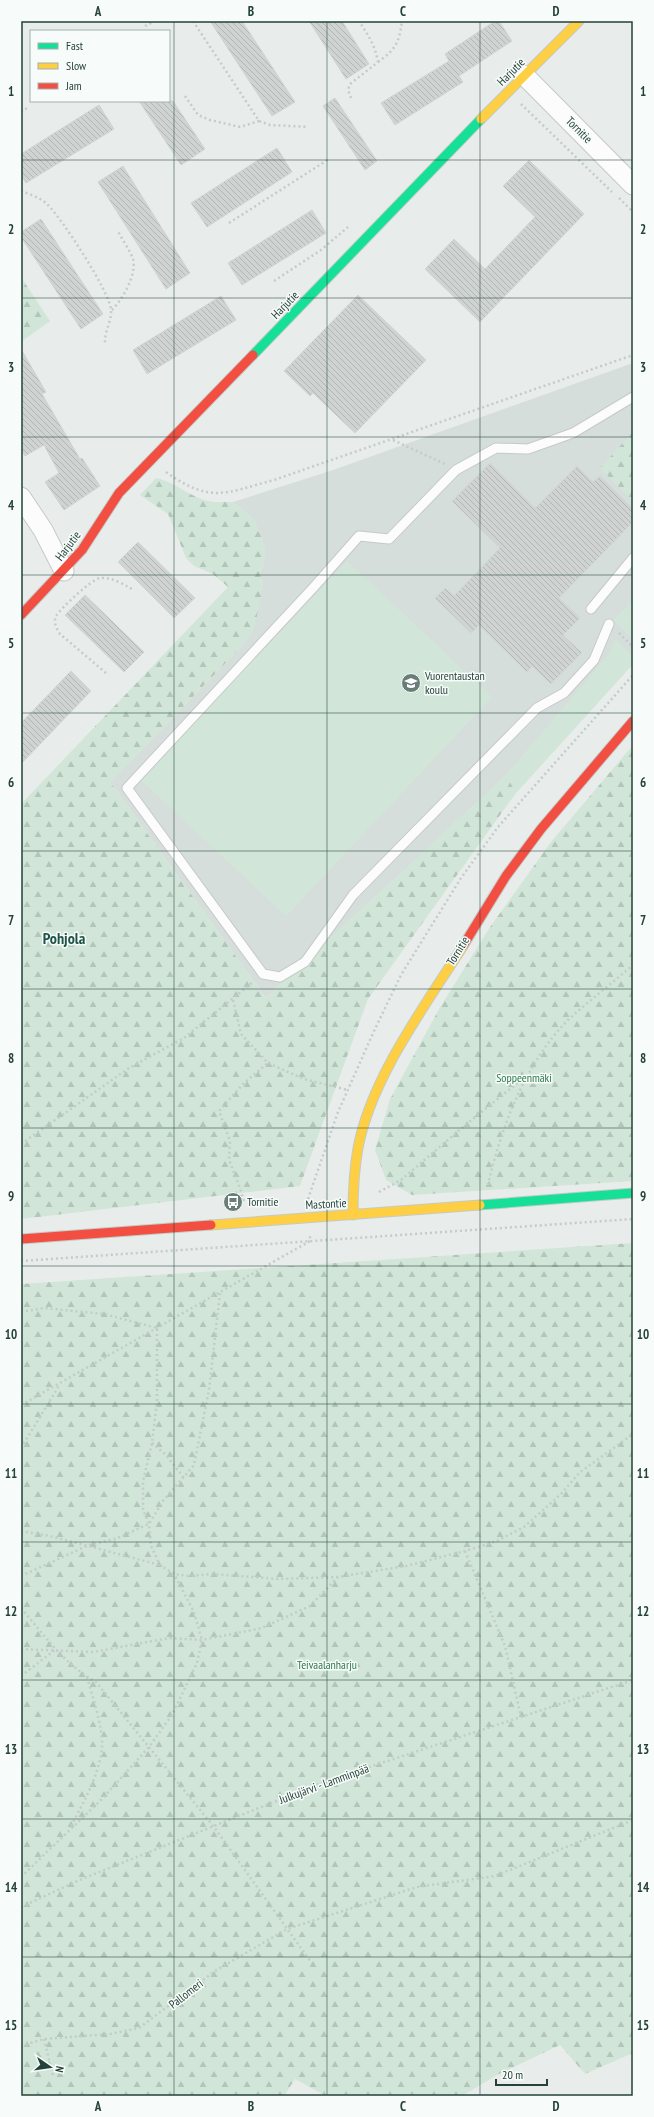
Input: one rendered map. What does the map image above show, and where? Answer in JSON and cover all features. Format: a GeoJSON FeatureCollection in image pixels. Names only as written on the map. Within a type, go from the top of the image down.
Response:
{"type":"FeatureCollection","features":[{"type":"Feature","properties":{"kind":"street","name":"Harjutie"},"geometry":{"type":"LineString","coordinates":[[21,615],[64,571],[83,548],[119,493],[524,75],[579,21]]}},
{"type":"Feature","properties":{"kind":"street","name":"Tornitie"},"geometry":{"type":"LineString","coordinates":[[524,75],[633,185]]}},
{"type":"Feature","properties":{"kind":"street"},"geometry":{"type":"LineString","coordinates":[[21,497],[43,530],[64,571]]}},
{"type":"Feature","properties":{"kind":"street","name":"Tornitie"},"geometry":{"type":"LineString","coordinates":[[353,1215],[353,1185],[358,1147],[372,1102],[396,1053],[461,945],[506,876],[541,829],[633,721]]}},
{"type":"Feature","properties":{"kind":"street","name":"Mastontie"},"geometry":{"type":"LineString","coordinates":[[21,1239],[633,1193]]}},
{"type":"Feature","properties":{"kind":"lane"},"geometry":{"type":"LineString","coordinates":[[609,624],[594,660],[564,693],[537,708],[354,895],[305,962],[280,977],[263,974],[127,788],[359,536],[389,539],[456,470],[496,448],[528,449],[573,433],[633,397]]}},
{"type":"Feature","properties":{"kind":"lane"},"geometry":{"type":"LineString","coordinates":[[591,609],[633,558]]}},
{"type":"Feature","properties":{"kind":"path"},"geometry":{"type":"LineString","coordinates":[[145,26],[155,21]]}},
{"type":"Feature","properties":{"kind":"path"},"geometry":{"type":"LineString","coordinates":[[193,21],[259,121]]}},
{"type":"Feature","properties":{"kind":"path"},"geometry":{"type":"LineString","coordinates":[[359,21],[373,43],[378,62]]}},
{"type":"Feature","properties":{"kind":"path"},"geometry":{"type":"LineString","coordinates":[[351,98],[348,90],[350,84],[390,53],[399,40],[402,21]]}},
{"type":"Feature","properties":{"kind":"path"},"geometry":{"type":"LineString","coordinates":[[185,96],[198,115],[210,120],[240,126],[259,121],[270,125],[308,127]]}},
{"type":"Feature","properties":{"kind":"path"},"geometry":{"type":"LineString","coordinates":[[517,99],[633,212]]}},
{"type":"Feature","properties":{"kind":"path"},"geometry":{"type":"LineString","coordinates":[[21,112],[26,108]]}},
{"type":"Feature","properties":{"kind":"path"},"geometry":{"type":"LineString","coordinates":[[229,223],[329,159]]}},
{"type":"Feature","properties":{"kind":"path"},"geometry":{"type":"LineString","coordinates":[[21,191],[48,205],[66,229],[108,295],[112,310]]}},
{"type":"Feature","properties":{"kind":"path"},"geometry":{"type":"LineString","coordinates":[[274,281],[321,250],[351,224]]}},
{"type":"Feature","properties":{"kind":"path"},"geometry":{"type":"LineString","coordinates":[[105,345],[104,335],[112,310],[118,304],[133,270],[133,260],[118,231]]}},
{"type":"Feature","properties":{"kind":"path"},"geometry":{"type":"LineString","coordinates":[[165,472],[198,491],[217,494],[274,480],[393,440],[633,355]]}},
{"type":"Feature","properties":{"kind":"path"},"geometry":{"type":"LineString","coordinates":[[393,440],[456,470]]}},
{"type":"Feature","properties":{"kind":"path"},"geometry":{"type":"LineString","coordinates":[[106,673],[60,634],[55,626],[56,616],[88,584],[100,578],[117,580],[132,589]]}},
{"type":"Feature","properties":{"kind":"path"},"geometry":{"type":"LineString","coordinates":[[483,1205],[494,1159],[526,1076],[538,1058],[568,1021],[633,965]]}},
{"type":"Feature","properties":{"kind":"path"},"geometry":{"type":"LineString","coordinates":[[21,1144],[129,1068],[184,1038],[263,974]]}},
{"type":"Feature","properties":{"kind":"path"},"geometry":{"type":"LineString","coordinates":[[232,999],[241,1034],[268,1063],[304,1079],[348,1090]]}},
{"type":"Feature","properties":{"kind":"path"},"geometry":{"type":"LineString","coordinates":[[244,1201],[229,1160],[230,1141],[219,1111],[244,1083],[268,1063]]}},
{"type":"Feature","properties":{"kind":"path"},"geometry":{"type":"LineString","coordinates":[[401,1180],[526,1076]]}},
{"type":"Feature","properties":{"kind":"path"},"geometry":{"type":"LineString","coordinates":[[21,1261],[633,1219]]}},
{"type":"Feature","properties":{"kind":"path"},"geometry":{"type":"LineString","coordinates":[[21,1405],[61,1384],[310,1241]]}},
{"type":"Feature","properties":{"kind":"path"},"geometry":{"type":"LineString","coordinates":[[21,1576],[89,1545],[115,1539],[148,1524],[163,1500],[194,1465],[209,1390],[220,1293]]}},
{"type":"Feature","properties":{"kind":"path"},"geometry":{"type":"LineString","coordinates":[[21,1312],[44,1308],[104,1314],[157,1329]]}},
{"type":"Feature","properties":{"kind":"path"},"geometry":{"type":"LineString","coordinates":[[157,1329],[157,1401],[152,1443],[143,1481],[143,1510],[148,1524],[151,1546],[160,1565]]}},
{"type":"Feature","properties":{"kind":"path"},"geometry":{"type":"LineString","coordinates":[[21,1448],[61,1384]]}},
{"type":"Feature","properties":{"kind":"path"},"geometry":{"type":"LineString","coordinates":[[21,1531],[89,1545],[160,1565],[174,1574],[188,1576],[213,1574],[278,1579],[338,1577],[406,1566],[497,1541],[524,1527],[562,1493],[578,1473],[633,1434]]}},
{"type":"Feature","properties":{"kind":"path"},"geometry":{"type":"LineString","coordinates":[[152,1443],[166,1455],[184,1478]]}},
{"type":"Feature","properties":{"kind":"path"},"geometry":{"type":"LineString","coordinates":[[465,1551],[506,1646],[521,1717]]}},
{"type":"Feature","properties":{"kind":"path"},"geometry":{"type":"LineString","coordinates":[[21,1877],[102,1799],[149,1747],[175,1709],[197,1663],[202,1640],[194,1612],[174,1574]]}},
{"type":"Feature","properties":{"kind":"path"},"geometry":{"type":"LineString","coordinates":[[21,1649],[93,1652],[169,1638],[202,1640],[262,1628],[310,1606],[338,1577]]}},
{"type":"Feature","properties":{"kind":"path"},"geometry":{"type":"LineString","coordinates":[[22,1611],[55,1650],[96,1682],[214,1827],[311,1962]]}},
{"type":"Feature","properties":{"kind":"path"},"geometry":{"type":"LineString","coordinates":[[21,1676],[55,1650]]}},
{"type":"Feature","properties":{"kind":"path"},"geometry":{"type":"LineString","coordinates":[[71,1828],[97,1770],[102,1745],[96,1711],[87,1676]]}},
{"type":"Feature","properties":{"kind":"path","name":"Julkujärvi - Lamminpää"},"geometry":{"type":"LineString","coordinates":[[21,1907],[82,1879],[321,1783],[633,1680]]}},
{"type":"Feature","properties":{"kind":"path","name":"Pallomeri"},"geometry":{"type":"LineString","coordinates":[[21,2046],[44,2039],[110,2034],[139,2028],[215,1971],[287,1929],[417,1887],[495,1876],[633,1820]]}},
{"type":"Feature","properties":{"kind":"path"},"geometry":{"type":"LineString","coordinates":[[44,2039],[53,2076]]}},
{"type":"Feature","properties":{"kind":"shaded area","name":"Vuorentaustan koulu"},"geometry":{"type":"Polygon","coordinates":[[[633,363],[633,664],[516,793],[506,776],[266,998],[110,782],[240,648],[263,586],[260,574],[264,562],[255,521],[233,502],[333,470],[633,363]]]}},
{"type":"Feature","properties":{"kind":"green space"},"geometry":{"type":"Polygon","coordinates":[[[21,277],[50,321],[21,342],[21,277]]]}},
{"type":"Feature","properties":{"kind":"green space"},"geometry":{"type":"Polygon","coordinates":[[[633,432],[633,501],[600,468],[633,432]]]}},
{"type":"Feature","properties":{"kind":"green space"},"geometry":{"type":"Polygon","coordinates":[[[156,478],[162,479],[203,500],[233,502],[255,521],[266,549],[260,574],[263,586],[252,633],[240,648],[110,782],[266,998],[506,775],[516,793],[368,999],[300,1186],[21,1219],[21,804],[228,587],[213,574],[194,566],[186,558],[168,514],[140,495],[156,478]]]}},
{"type":"Feature","properties":{"kind":"green space"},"geometry":{"type":"Polygon","coordinates":[[[347,561],[492,697],[286,916],[141,780],[347,561]]]}},
{"type":"Feature","properties":{"kind":"green space"},"geometry":{"type":"Polygon","coordinates":[[[633,601],[633,639],[613,620],[633,601]]]}},
{"type":"Feature","properties":{"kind":"green space"},"geometry":{"type":"Polygon","coordinates":[[[615,640],[633,656],[633,664],[516,793],[506,775],[609,654],[615,640]]]}},
{"type":"Feature","properties":{"kind":"green space","name":"Soppeenmäki"},"geometry":{"type":"Polygon","coordinates":[[[633,745],[633,1181],[412,1195],[386,1180],[375,1150],[390,1099],[439,1009],[490,927],[551,842],[633,745]]]}},
{"type":"Feature","properties":{"kind":"green space","name":"Teivaalanharju"},"geometry":{"type":"Polygon","coordinates":[[[633,1243],[633,2053],[585,2074],[560,2045],[497,2075],[462,2096],[326,2096],[295,2079],[284,2096],[21,2096],[21,1284],[633,1243]]]}},
{"type":"Feature","properties":{"kind":"building"},"geometry":{"type":"Polygon","coordinates":[[[210,21],[242,21],[295,102],[272,116],[210,21]]]}},
{"type":"Feature","properties":{"kind":"building"},"geometry":{"type":"Polygon","coordinates":[[[309,21],[342,21],[369,64],[346,79],[309,21]]]}},
{"type":"Feature","properties":{"kind":"building"},"geometry":{"type":"Polygon","coordinates":[[[495,21],[499,21],[512,41],[459,76],[463,82],[395,125],[381,103],[449,61],[445,54],[495,21]]]}},
{"type":"Feature","properties":{"kind":"building"},"geometry":{"type":"Polygon","coordinates":[[[335,98],[377,161],[365,170],[323,106],[335,98]]]}},
{"type":"Feature","properties":{"kind":"building"},"geometry":{"type":"Polygon","coordinates":[[[173,101],[205,149],[181,165],[140,102],[173,101]]]}},
{"type":"Feature","properties":{"kind":"building"},"geometry":{"type":"Polygon","coordinates":[[[99,105],[114,129],[26,183],[21,175],[21,154],[99,105]]]}},
{"type":"Feature","properties":{"kind":"building"},"geometry":{"type":"Polygon","coordinates":[[[277,148],[292,172],[207,227],[191,203],[277,148]]]}},
{"type":"Feature","properties":{"kind":"building"},"geometry":{"type":"Polygon","coordinates":[[[529,160],[584,214],[480,322],[425,269],[454,239],[485,269],[535,217],[503,186],[529,160]]]}},
{"type":"Feature","properties":{"kind":"building"},"geometry":{"type":"Polygon","coordinates":[[[123,166],[190,273],[166,289],[98,182],[123,166]]]}},
{"type":"Feature","properties":{"kind":"building"},"geometry":{"type":"Polygon","coordinates":[[[312,210],[326,233],[242,285],[228,263],[312,210]]]}},
{"type":"Feature","properties":{"kind":"building"},"geometry":{"type":"Polygon","coordinates":[[[41,219],[103,314],[81,329],[21,237],[21,232],[41,219]]]}},
{"type":"Feature","properties":{"kind":"building"},"geometry":{"type":"Polygon","coordinates":[[[358,295],[426,360],[355,433],[313,393],[310,396],[284,371],[358,295]]]}},
{"type":"Feature","properties":{"kind":"building"},"geometry":{"type":"Polygon","coordinates":[[[221,296],[236,320],[147,374],[133,350],[221,296]]]}},
{"type":"Feature","properties":{"kind":"building"},"geometry":{"type":"Polygon","coordinates":[[[21,349],[46,392],[42,394],[80,459],[82,458],[100,486],[64,510],[45,482],[59,473],[44,445],[25,456],[21,449],[21,349]]]}},
{"type":"Feature","properties":{"kind":"building"},"geometry":{"type":"Polygon","coordinates":[[[490,463],[535,508],[577,466],[593,482],[600,476],[633,509],[633,522],[559,598],[580,618],[563,635],[582,653],[551,684],[532,666],[527,672],[479,625],[471,633],[435,598],[445,588],[454,596],[500,548],[452,501],[490,463]]]}},
{"type":"Feature","properties":{"kind":"building"},"geometry":{"type":"Polygon","coordinates":[[[138,542],[195,598],[174,618],[118,562],[138,542]]]}},
{"type":"Feature","properties":{"kind":"building"},"geometry":{"type":"Polygon","coordinates":[[[85,595],[144,652],[124,672],[65,615],[85,595]]]}},
{"type":"Feature","properties":{"kind":"building"},"geometry":{"type":"Polygon","coordinates":[[[71,671],[91,691],[21,764],[21,723],[71,671]]]}},
{"type":"Feature","properties":{"kind":"traffic: fast"},"geometry":{"type":"LineString","coordinates":[[253,355],[481,119]]}},
{"type":"Feature","properties":{"kind":"traffic: fast"},"geometry":{"type":"LineString","coordinates":[[480,1205],[633,1193]]}},
{"type":"Feature","properties":{"kind":"traffic: slow"},"geometry":{"type":"LineString","coordinates":[[481,119],[579,21]]}},
{"type":"Feature","properties":{"kind":"traffic: slow"},"geometry":{"type":"LineString","coordinates":[[353,1215],[354,1182],[358,1148],[365,1122],[375,1095],[401,1043],[463,946]]}},
{"type":"Feature","properties":{"kind":"traffic: slow"},"geometry":{"type":"LineString","coordinates":[[211,1225],[480,1205]]}},
{"type":"Feature","properties":{"kind":"traffic: jam"},"geometry":{"type":"LineString","coordinates":[[21,615],[82,550],[119,493],[253,355]]}},
{"type":"Feature","properties":{"kind":"traffic: jam"},"geometry":{"type":"LineString","coordinates":[[463,946],[506,876],[541,829],[633,721]]}},
{"type":"Feature","properties":{"kind":"traffic: jam"},"geometry":{"type":"LineString","coordinates":[[21,1239],[211,1225]]}},
{"type":"Feature","properties":{"kind":"place","name":"Vuorentaustan koulu"},"geometry":{"type":"Point","coordinates":[411,683]}},
{"type":"Feature","properties":{"kind":"place","name":"Tornitie"},"geometry":{"type":"Point","coordinates":[233,1202]}},
{"type":"Feature","properties":{"kind":"district","name":"Pohjola"},"geometry":{"type":"Point","coordinates":[64,938]}}]}
